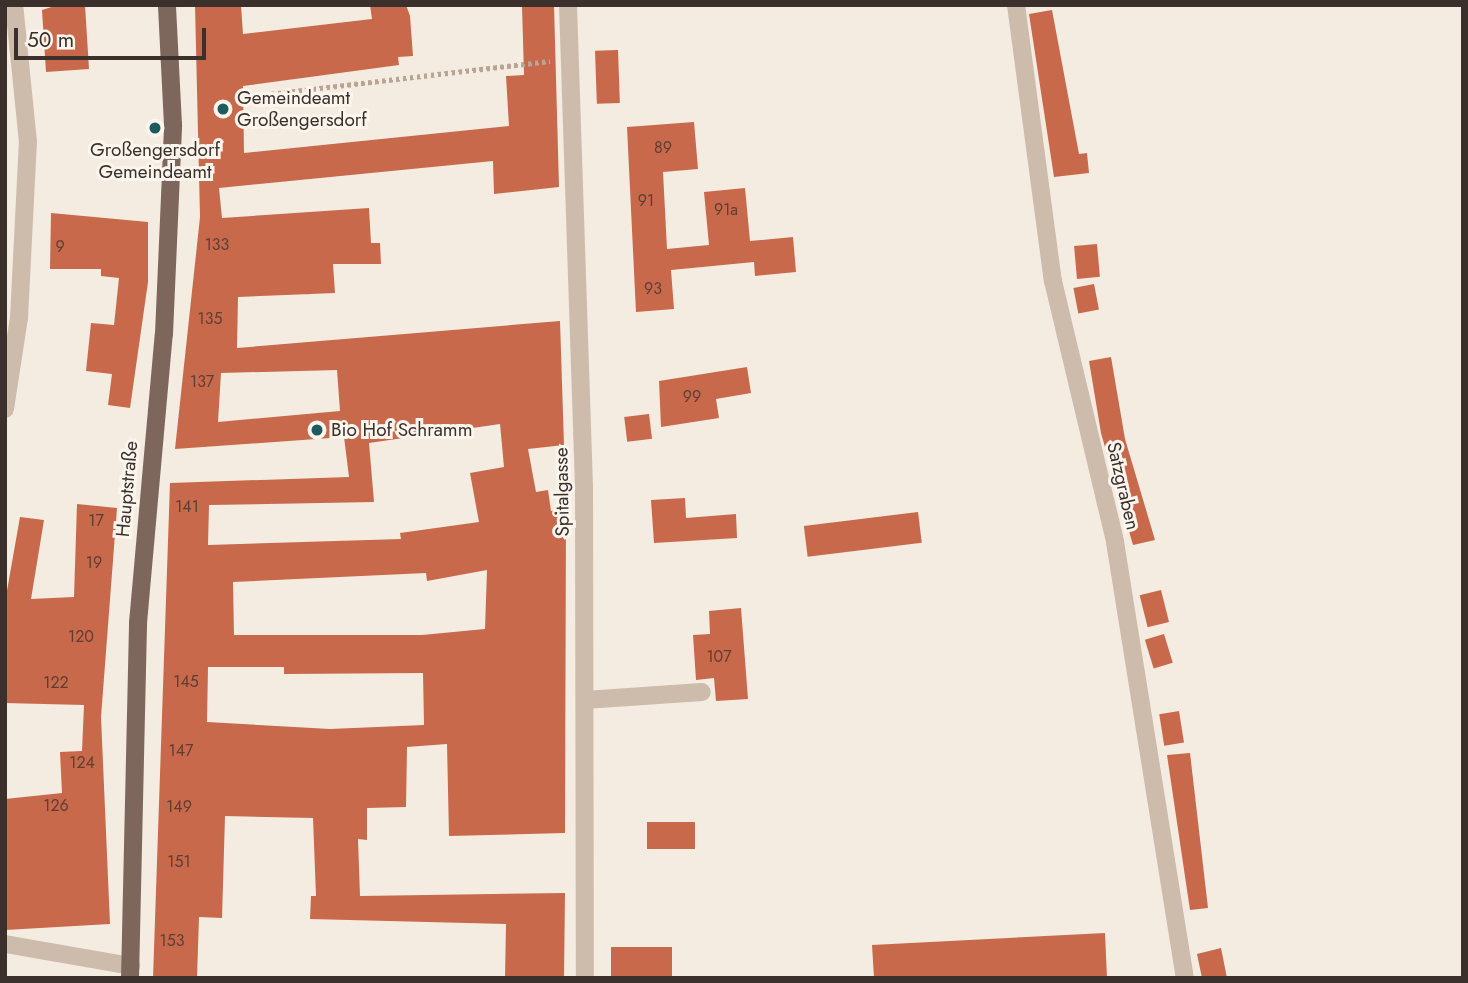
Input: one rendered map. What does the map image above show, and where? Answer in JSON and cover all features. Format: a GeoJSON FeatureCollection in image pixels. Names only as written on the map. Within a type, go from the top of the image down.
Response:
{"type":"FeatureCollection","features":[{"type":"Feature","properties":{"kind":"main road","name":"Hauptstraße"},"geometry":{"type":"LineString","coordinates":[[130,972],[138,624],[164,334],[173,139],[167,5]]}},
{"type":"Feature","properties":{"kind":"street"},"geometry":{"type":"LineString","coordinates":[[5,409],[19,318],[29,142],[14,5]]}},
{"type":"Feature","properties":{"kind":"street","name":"Spitalgasse"},"geometry":{"type":"LineString","coordinates":[[568,5],[584,700],[585,978]]}},
{"type":"Feature","properties":{"kind":"street","name":"Satzgraben"},"geometry":{"type":"LineString","coordinates":[[1016,5],[1053,281],[1115,542],[1185,978]]}},
{"type":"Feature","properties":{"kind":"street"},"geometry":{"type":"LineString","coordinates":[[584,700],[702,692]]}},
{"type":"Feature","properties":{"kind":"street"},"geometry":{"type":"LineString","coordinates":[[5,944],[130,972]]}},
{"type":"Feature","properties":{"kind":"path"},"geometry":{"type":"LineString","coordinates":[[243,97],[571,59]]}},
{"type":"Feature","properties":{"kind":"building"},"geometry":{"type":"Polygon","coordinates":[[[58,5],[85,5],[89,69],[46,72],[42,10],[58,5]]]}},
{"type":"Feature","properties":{"kind":"building"},"geometry":{"type":"Polygon","coordinates":[[[195,5],[241,5],[243,34],[372,19],[370,5],[406,5],[410,16],[413,56],[398,57],[399,65],[243,86],[244,153],[509,126],[506,76],[524,75],[522,6],[554,5],[559,187],[494,194],[493,161],[219,188],[222,218],[369,208],[371,243],[380,243],[381,264],[333,264],[335,293],[238,297],[237,348],[560,321],[564,445],[528,449],[536,492],[548,490],[551,511],[566,509],[565,833],[449,836],[447,744],[407,747],[406,807],[367,808],[367,840],[358,839],[360,896],[565,893],[564,978],[505,978],[506,924],[310,919],[311,896],[316,896],[313,818],[225,816],[222,918],[199,917],[197,978],[153,978],[170,483],[349,477],[344,437],[175,449],[200,217],[195,5]],[[337,370],[221,373],[218,422],[340,411],[337,370]],[[500,424],[369,443],[374,502],[209,505],[208,545],[401,539],[400,533],[479,522],[470,473],[504,467],[500,424]],[[487,570],[427,581],[426,573],[233,582],[234,635],[422,635],[485,629],[487,570]],[[208,667],[207,722],[330,729],[424,725],[423,673],[284,674],[284,667],[208,667]]]}},
{"type":"Feature","properties":{"kind":"building"},"geometry":{"type":"Polygon","coordinates":[[[1052,10],[1079,154],[1087,153],[1089,173],[1054,177],[1029,14],[1052,10]]]}},
{"type":"Feature","properties":{"kind":"building"},"geometry":{"type":"Polygon","coordinates":[[[618,50],[620,103],[597,104],[595,51],[618,50]]]}},
{"type":"Feature","properties":{"kind":"building"},"geometry":{"type":"Polygon","coordinates":[[[694,122],[698,169],[663,172],[667,249],[709,245],[704,192],[745,188],[750,241],[793,237],[796,272],[755,276],[754,262],[671,270],[674,309],[636,312],[627,127],[694,122]]]}},
{"type":"Feature","properties":{"kind":"building"},"geometry":{"type":"Polygon","coordinates":[[[51,213],[148,222],[148,282],[130,408],[108,405],[112,374],[86,371],[91,323],[114,325],[119,278],[101,276],[101,269],[50,269],[51,213]]]}},
{"type":"Feature","properties":{"kind":"building"},"geometry":{"type":"Polygon","coordinates":[[[1097,244],[1100,277],[1077,279],[1074,246],[1097,244]]]}},
{"type":"Feature","properties":{"kind":"building"},"geometry":{"type":"Polygon","coordinates":[[[1094,284],[1099,310],[1078,314],[1073,288],[1094,284]]]}},
{"type":"Feature","properties":{"kind":"building"},"geometry":{"type":"Polygon","coordinates":[[[1111,357],[1125,439],[1155,540],[1133,545],[1101,433],[1089,361],[1111,357]]]}},
{"type":"Feature","properties":{"kind":"building"},"geometry":{"type":"Polygon","coordinates":[[[747,367],[751,393],[716,399],[719,418],[661,427],[659,381],[747,367]]]}},
{"type":"Feature","properties":{"kind":"building"},"geometry":{"type":"Polygon","coordinates":[[[649,414],[652,439],[627,442],[624,417],[649,414]]]}},
{"type":"Feature","properties":{"kind":"building"},"geometry":{"type":"Polygon","coordinates":[[[685,498],[686,518],[736,514],[737,538],[654,543],[651,500],[685,498]]]}},
{"type":"Feature","properties":{"kind":"building"},"geometry":{"type":"Polygon","coordinates":[[[77,504],[117,508],[101,717],[110,924],[5,930],[5,799],[62,793],[60,752],[82,751],[84,705],[5,703],[5,602],[20,517],[44,520],[31,599],[74,597],[77,504]]]}},
{"type":"Feature","properties":{"kind":"building"},"geometry":{"type":"Polygon","coordinates":[[[918,512],[922,543],[808,557],[804,526],[918,512]]]}},
{"type":"Feature","properties":{"kind":"building"},"geometry":{"type":"Polygon","coordinates":[[[1161,590],[1169,622],[1148,627],[1140,595],[1161,590]]]}},
{"type":"Feature","properties":{"kind":"building"},"geometry":{"type":"Polygon","coordinates":[[[741,608],[748,699],[716,701],[714,678],[696,680],[693,635],[710,634],[709,611],[741,608]]]}},
{"type":"Feature","properties":{"kind":"building"},"geometry":{"type":"Polygon","coordinates":[[[1164,634],[1173,663],[1154,669],[1145,640],[1164,634]]]}},
{"type":"Feature","properties":{"kind":"building"},"geometry":{"type":"Polygon","coordinates":[[[1179,711],[1184,743],[1164,746],[1159,714],[1179,711]]]}},
{"type":"Feature","properties":{"kind":"building"},"geometry":{"type":"Polygon","coordinates":[[[1190,753],[1208,908],[1190,910],[1167,755],[1190,753]]]}},
{"type":"Feature","properties":{"kind":"building"},"geometry":{"type":"Polygon","coordinates":[[[647,822],[695,822],[695,849],[647,849],[647,822]]]}},
{"type":"Feature","properties":{"kind":"building"},"geometry":{"type":"Polygon","coordinates":[[[1105,933],[1107,978],[874,978],[872,945],[1105,933]]]}},
{"type":"Feature","properties":{"kind":"building"},"geometry":{"type":"Polygon","coordinates":[[[611,947],[672,947],[672,978],[611,978],[611,947]]]}},
{"type":"Feature","properties":{"kind":"building"},"geometry":{"type":"Polygon","coordinates":[[[1221,948],[1227,978],[1202,978],[1197,954],[1221,948]]]}},
{"type":"Feature","properties":{"kind":"place","name":"Gemeindeamt Großengersdorf"},"geometry":{"type":"Point","coordinates":[223,109]}},
{"type":"Feature","properties":{"kind":"place","name":"Großengersdorf Gemeindeamt"},"geometry":{"type":"Point","coordinates":[155,128]}},
{"type":"Feature","properties":{"kind":"place","name":"Bio Hof Schramm"},"geometry":{"type":"Point","coordinates":[317,430]}}]}
